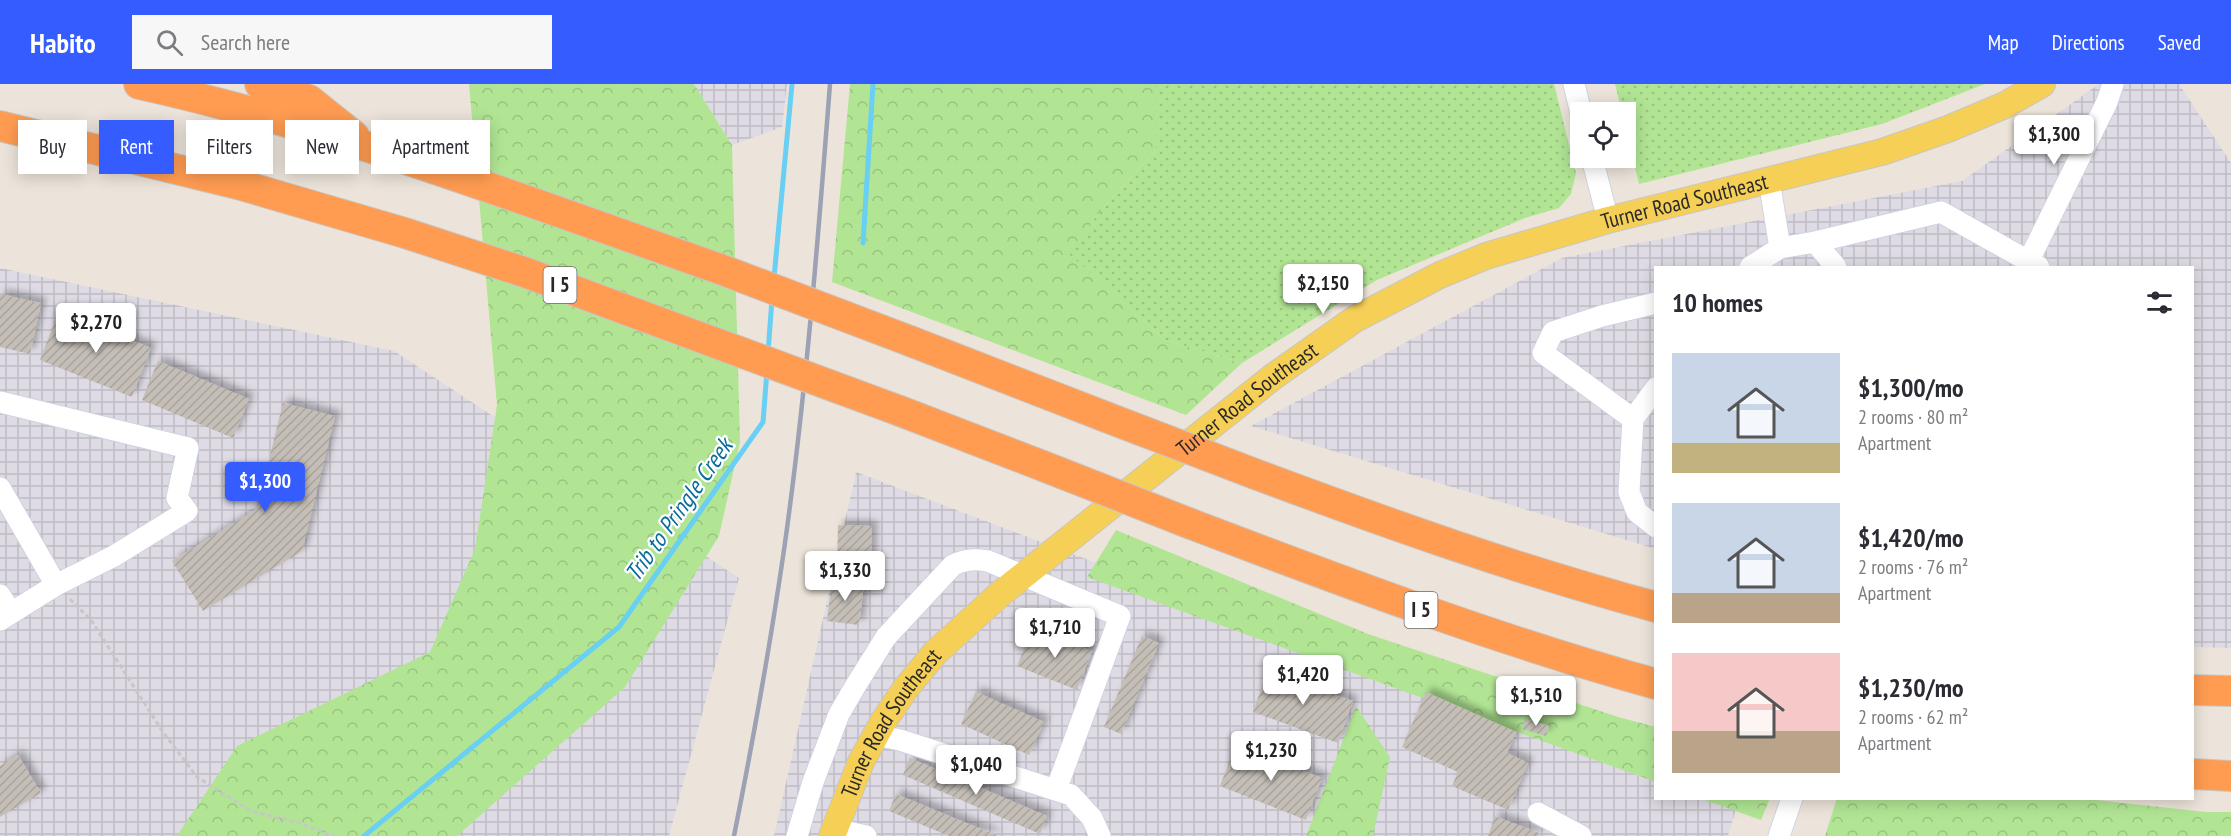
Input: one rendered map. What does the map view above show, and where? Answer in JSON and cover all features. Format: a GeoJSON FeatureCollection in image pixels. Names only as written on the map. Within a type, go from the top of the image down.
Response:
{"type":"FeatureCollection","features":[{"type":"Feature","properties":{"kind":"highway"},"geometry":{"type":"LineString","coordinates":[[139,84],[366,145],[720,269],[1403,530],[1514,567],[1654,606]]}},
{"type":"Feature","properties":{"kind":"highway"},"geometry":{"type":"LineString","coordinates":[[260,84],[309,100],[366,145]]}},
{"type":"Feature","properties":{"kind":"highway","name":"I 5"},"geometry":{"type":"LineString","coordinates":[[0,126],[18,130]]}},
{"type":"Feature","properties":{"kind":"highway"},"geometry":{"type":"LineString","coordinates":[[0,147],[18,145]]}},
{"type":"Feature","properties":{"kind":"highway","name":"I 5"},"geometry":{"type":"LineString","coordinates":[[87,147],[241,185],[405,233],[524,272],[900,411],[1401,604],[1499,637],[1654,683]]}},
{"type":"Feature","properties":{"kind":"highway"},"geometry":{"type":"LineString","coordinates":[[2194,690],[2231,691]]}},
{"type":"Feature","properties":{"kind":"highway"},"geometry":{"type":"LineString","coordinates":[[2194,774],[2231,776]]}},
{"type":"Feature","properties":{"kind":"main road","name":"Turner Road Southeast"},"geometry":{"type":"LineString","coordinates":[[833,832],[861,762],[876,735],[906,688],[935,653],[1022,576],[1274,376],[1355,320],[1429,280],[1486,256],[1608,220],[1882,152],[1948,129],[2005,105],[2042,84]]}},
{"type":"Feature","properties":{"kind":"street"},"geometry":{"type":"LineString","coordinates":[[1574,84],[1578,102]]}},
{"type":"Feature","properties":{"kind":"street"},"geometry":{"type":"LineString","coordinates":[[1769,180],[1767,260],[1815,242],[1941,212],[2032,265],[2108,102],[2113,84]]}},
{"type":"Feature","properties":{"kind":"street"},"geometry":{"type":"LineString","coordinates":[[1595,168],[1608,220]]}},
{"type":"Feature","properties":{"kind":"street"},"geometry":{"type":"LineString","coordinates":[[1815,242],[1835,266]]}},
{"type":"Feature","properties":{"kind":"street"},"geometry":{"type":"LineString","coordinates":[[1633,419],[1543,353],[1553,332],[1602,315],[1654,303]]}},
{"type":"Feature","properties":{"kind":"street"},"geometry":{"type":"LineString","coordinates":[[1654,391],[1633,419],[1629,492],[1637,512],[1654,526]]}},
{"type":"Feature","properties":{"kind":"street"},"geometry":{"type":"LineString","coordinates":[[0,402],[188,448],[177,498],[188,511],[114,556],[4,609]]}},
{"type":"Feature","properties":{"kind":"street"},"geometry":{"type":"LineString","coordinates":[[0,488],[56,585]]}},
{"type":"Feature","properties":{"kind":"street"},"geometry":{"type":"LineString","coordinates":[[797,836],[813,782],[839,714],[886,637],[953,565],[974,559],[988,561],[1120,616],[1056,790]]}},
{"type":"Feature","properties":{"kind":"street"},"geometry":{"type":"LineString","coordinates":[[876,735],[1071,795],[1092,818],[1100,836]]}},
{"type":"Feature","properties":{"kind":"street"},"geometry":{"type":"LineString","coordinates":[[1779,836],[1791,800]]}},
{"type":"Feature","properties":{"kind":"street"},"geometry":{"type":"LineString","coordinates":[[1538,813],[1581,836]]}},
{"type":"Feature","properties":{"kind":"street"},"geometry":{"type":"LineString","coordinates":[[833,832],[866,836]]}},
{"type":"Feature","properties":{"kind":"path"},"geometry":{"type":"LineString","coordinates":[[56,585],[91,620],[163,732],[196,777],[251,811],[298,823],[334,836]]}},
{"type":"Feature","properties":{"kind":"shaded area"},"geometry":{"type":"Polygon","coordinates":[[[694,84],[787,84],[782,127],[732,145],[694,84]]]}},
{"type":"Feature","properties":{"kind":"shaded area"},"geometry":{"type":"Polygon","coordinates":[[[2099,84],[2179,84],[2231,163],[2231,648],[2194,647],[2194,266],[1654,266],[1654,548],[1251,426],[1562,258],[1962,181],[2099,84]]]}},
{"type":"Feature","properties":{"kind":"shaded area"},"geometry":{"type":"Polygon","coordinates":[[[0,268],[394,351],[739,578],[669,836],[0,836],[0,268]]]}},
{"type":"Feature","properties":{"kind":"shaded area"},"geometry":{"type":"Polygon","coordinates":[[[856,472],[1654,774],[1654,800],[1720,800],[1737,806],[1728,836],[774,836],[856,472]]]}},
{"type":"Feature","properties":{"kind":"green space"},"geometry":{"type":"Polygon","coordinates":[[[469,84],[694,84],[732,145],[740,442],[719,536],[625,687],[457,836],[177,836],[237,746],[430,652],[475,549],[497,405],[477,174],[490,174],[490,120],[472,120],[469,84]]]}},
{"type":"Feature","properties":{"kind":"green space"},"geometry":{"type":"Polygon","coordinates":[[[850,84],[1156,84],[1156,150],[1102,209],[1068,253],[1165,340],[1242,363],[1186,415],[832,282],[850,84]]]}},
{"type":"Feature","properties":{"kind":"green space"},"geometry":{"type":"Polygon","coordinates":[[[1156,84],[1554,84],[1570,149],[1570,168],[1575,168],[1576,173],[1571,194],[1559,208],[1525,218],[1377,280],[1242,363],[1165,340],[1067,253],[1102,209],[1156,150],[1156,84]]]}},
{"type":"Feature","properties":{"kind":"green space"},"geometry":{"type":"Polygon","coordinates":[[[1615,84],[1985,84],[1882,124],[1639,184],[1635,168],[1636,102],[1620,102],[1615,84]]]}},
{"type":"Feature","properties":{"kind":"green space"},"geometry":{"type":"Polygon","coordinates":[[[1116,530],[1368,634],[1618,717],[1654,726],[1654,781],[1087,577],[1116,530]]]}},
{"type":"Feature","properties":{"kind":"green space"},"geometry":{"type":"Polygon","coordinates":[[[1356,706],[1390,757],[1373,836],[1306,836],[1356,706]]]}},
{"type":"Feature","properties":{"kind":"green space"},"geometry":{"type":"Polygon","coordinates":[[[1705,800],[1769,800],[1761,820],[1705,800]]]}},
{"type":"Feature","properties":{"kind":"green space"},"geometry":{"type":"Polygon","coordinates":[[[1836,800],[2096,800],[2206,812],[2231,812],[2231,836],[1825,836],[1836,800]]]}},
{"type":"Feature","properties":{"kind":"building"},"geometry":{"type":"Polygon","coordinates":[[[0,294],[41,303],[30,354],[0,347],[0,294]]]}},
{"type":"Feature","properties":{"kind":"building"},"geometry":{"type":"Polygon","coordinates":[[[59,311],[151,348],[132,397],[40,360],[59,311]]]}},
{"type":"Feature","properties":{"kind":"building"},"geometry":{"type":"Polygon","coordinates":[[[158,361],[249,399],[233,438],[142,400],[158,361]]]}},
{"type":"Feature","properties":{"kind":"building"},"geometry":{"type":"Polygon","coordinates":[[[283,403],[335,416],[302,551],[203,611],[172,561],[257,509],[283,403]]]}},
{"type":"Feature","properties":{"kind":"building"},"geometry":{"type":"Polygon","coordinates":[[[838,525],[872,526],[871,566],[837,565],[838,525]]]}},
{"type":"Feature","properties":{"kind":"building"},"geometry":{"type":"Polygon","coordinates":[[[832,579],[864,584],[859,625],[827,621],[832,579]]]}},
{"type":"Feature","properties":{"kind":"building"},"geometry":{"type":"Polygon","coordinates":[[[1033,627],[1092,651],[1077,690],[1017,666],[1033,627]]]}},
{"type":"Feature","properties":{"kind":"building"},"geometry":{"type":"Polygon","coordinates":[[[1142,636],[1159,643],[1121,734],[1104,727],[1142,636]]]}},
{"type":"Feature","properties":{"kind":"building"},"geometry":{"type":"Polygon","coordinates":[[[1268,670],[1353,701],[1338,743],[1253,712],[1268,670]]]}},
{"type":"Feature","properties":{"kind":"building"},"geometry":{"type":"Polygon","coordinates":[[[976,692],[1044,722],[1029,755],[961,724],[976,692]]]}},
{"type":"Feature","properties":{"kind":"building"},"geometry":{"type":"Polygon","coordinates":[[[1426,692],[1516,732],[1507,753],[1528,763],[1508,810],[1452,786],[1458,772],[1402,747],[1426,692]]]}},
{"type":"Feature","properties":{"kind":"building"},"geometry":{"type":"Polygon","coordinates":[[[1525,719],[1549,726],[1546,736],[1522,729],[1525,719]]]}},
{"type":"Feature","properties":{"kind":"building"},"geometry":{"type":"Polygon","coordinates":[[[1236,744],[1322,778],[1306,820],[1220,786],[1236,744]]]}},
{"type":"Feature","properties":{"kind":"building"},"geometry":{"type":"Polygon","coordinates":[[[18,755],[41,793],[0,817],[0,766],[18,755]]]}},
{"type":"Feature","properties":{"kind":"building"},"geometry":{"type":"Polygon","coordinates":[[[910,758],[1047,816],[1040,834],[903,775],[910,758]]]}},
{"type":"Feature","properties":{"kind":"building"},"geometry":{"type":"Polygon","coordinates":[[[896,794],[998,836],[949,836],[889,811],[896,794]]]}},
{"type":"Feature","properties":{"kind":"building"},"geometry":{"type":"Polygon","coordinates":[[[1495,816],[1539,833],[1538,836],[1488,836],[1495,816]]]}},
{"type":"Feature","properties":{"kind":"waterway","name":"Trib to Pringle Creek"},"geometry":{"type":"LineString","coordinates":[[774,278],[792,84]]}},
{"type":"Feature","properties":{"kind":"waterway"},"geometry":{"type":"LineString","coordinates":[[863,243],[873,84]]}},
{"type":"Feature","properties":{"kind":"waterway","name":"Trib to Pringle Creek"},"geometry":{"type":"LineString","coordinates":[[768,353],[772,299]]}},
{"type":"Feature","properties":{"kind":"waterway","name":"Trib to Pringle Creek"},"geometry":{"type":"LineString","coordinates":[[364,836],[619,627],[763,422],[767,371]]}},
{"type":"Feature","properties":{"kind":"railway"},"geometry":{"type":"LineString","coordinates":[[734,836],[767,658],[792,492],[811,317],[830,84]]}}]}
